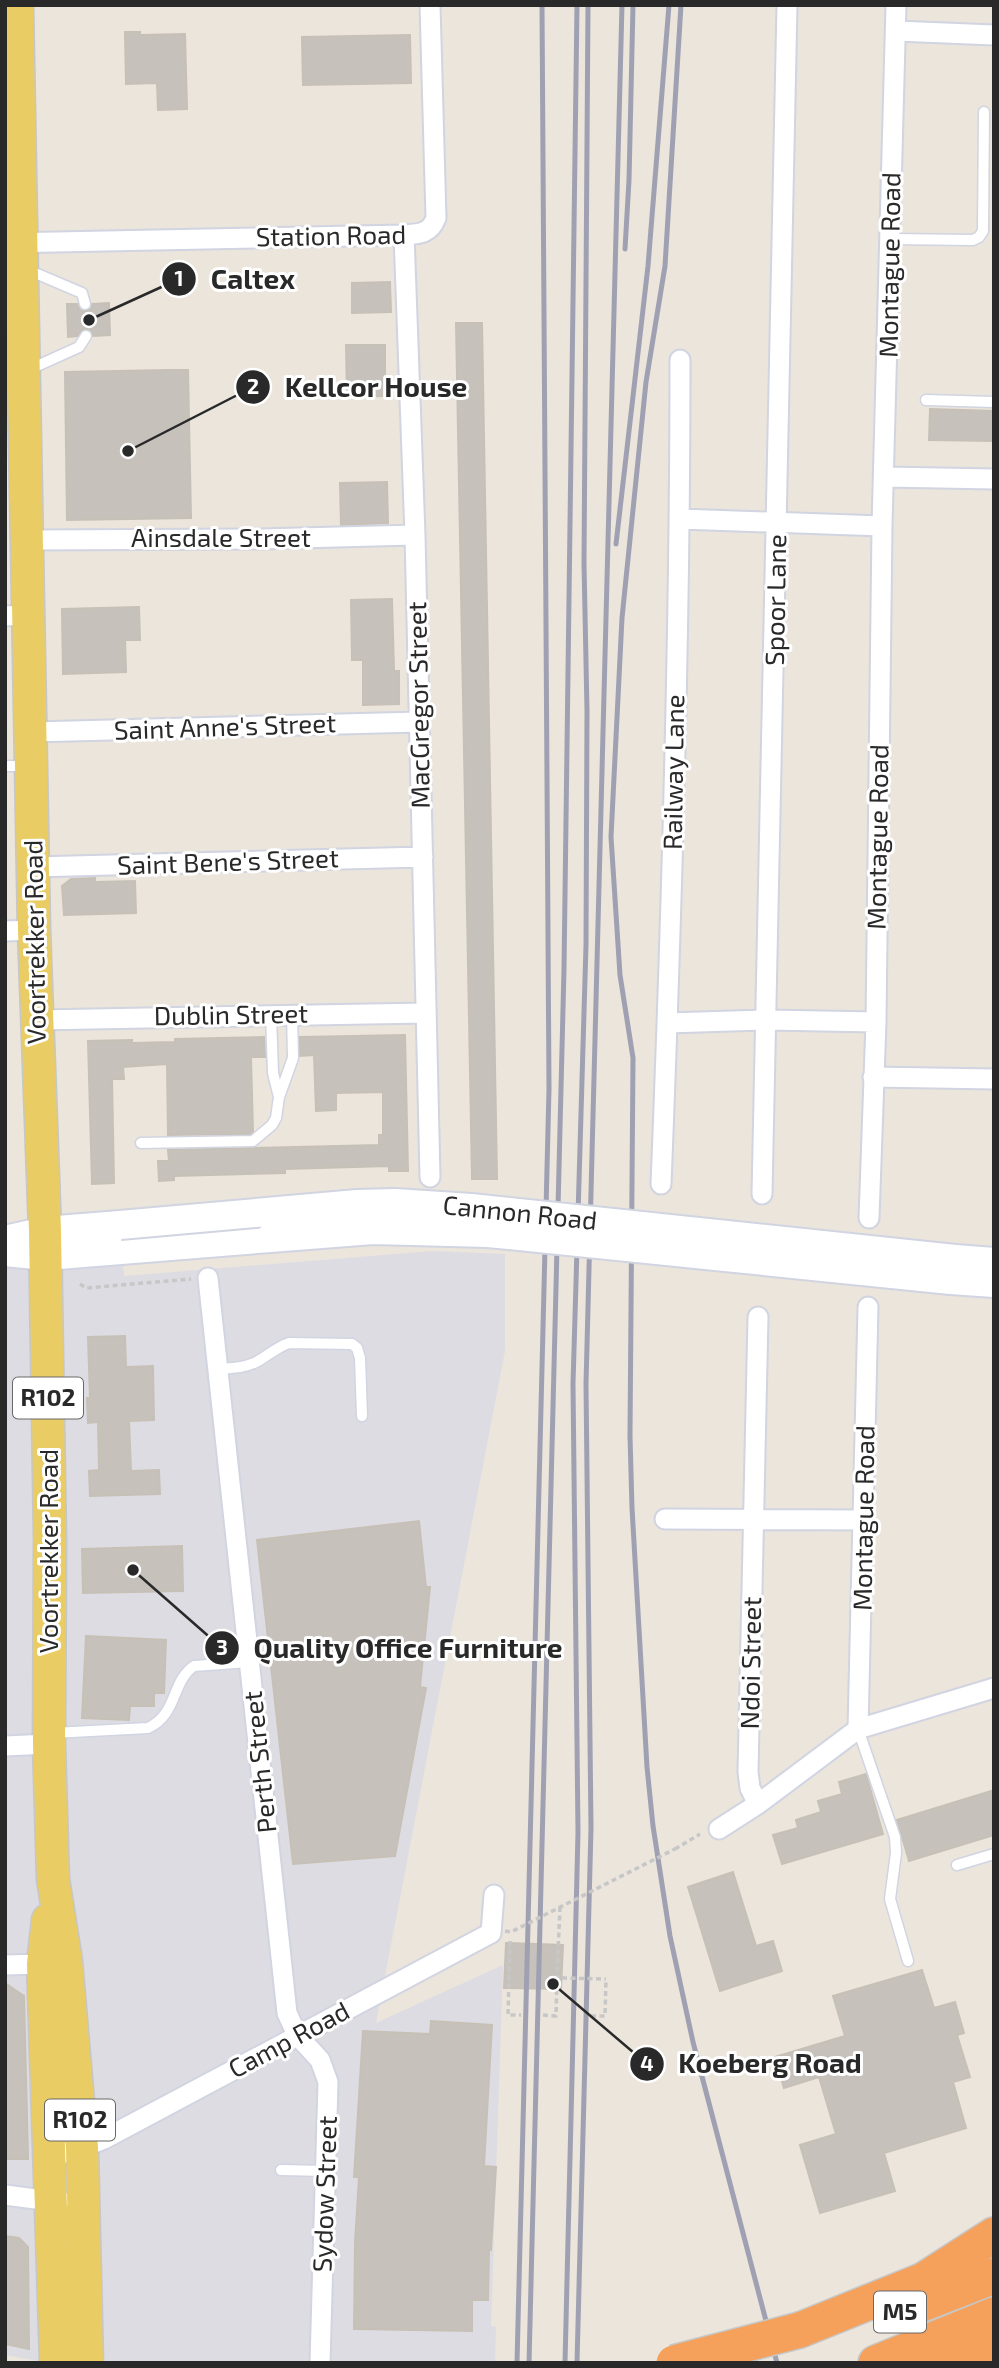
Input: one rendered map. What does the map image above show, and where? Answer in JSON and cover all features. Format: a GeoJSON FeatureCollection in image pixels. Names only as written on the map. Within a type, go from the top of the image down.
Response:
{"type":"FeatureCollection","features":[{"type":"Feature","properties":{"kind":"highway"},"geometry":{"type":"LineString","coordinates":[[674,2363],[803,2339],[924,2280],[994,2235]]}},
{"type":"Feature","properties":{"kind":"highway","name":"M5"},"geometry":{"type":"LineString","coordinates":[[756,2363],[803,2339],[994,2276]]}},
{"type":"Feature","properties":{"kind":"highway","name":"M5"},"geometry":{"type":"LineString","coordinates":[[876,2363],[994,2315]]}},
{"type":"Feature","properties":{"kind":"highway"},"geometry":{"type":"LineString","coordinates":[[933,2363],[994,2344]]}},
{"type":"Feature","properties":{"kind":"main road","name":"Voortrekker Road"},"geometry":{"type":"LineString","coordinates":[[17,5],[17,251],[24,372],[20,432],[27,540],[17,616],[32,732],[19,766],[33,867],[20,930],[37,1020],[46,1244],[50,1540],[49,1739],[53,1879],[66,1961],[82,2148],[87,2363]]}},
{"type":"Feature","properties":{"kind":"main road","name":"Cannon Road"},"geometry":{"type":"LineString","coordinates":[[46,1244],[121,1238],[373,1230],[488,1233],[953,1270],[994,1283]]}},
{"type":"Feature","properties":{"kind":"main road"},"geometry":{"type":"LineString","coordinates":[[5,1240],[46,1244]]}},
{"type":"Feature","properties":{"kind":"main road"},"geometry":{"type":"LineString","coordinates":[[5,1252],[46,1244]]}},
{"type":"Feature","properties":{"kind":"main road","name":"Cannon Road"},"geometry":{"type":"LineString","coordinates":[[953,1270],[994,1262]]}},
{"type":"Feature","properties":{"kind":"main road","name":"Voortrekker Road"},"geometry":{"type":"LineString","coordinates":[[53,1879],[43,1964],[56,2363]]}},
{"type":"Feature","properties":{"kind":"street","name":"Station Road"},"geometry":{"type":"LineString","coordinates":[[17,251],[426,232],[436,218],[430,5]]}},
{"type":"Feature","properties":{"kind":"street","name":"Spoor Lane"},"geometry":{"type":"LineString","coordinates":[[762,1194],[768,1020],[788,5]]}},
{"type":"Feature","properties":{"kind":"street","name":"Montague Road"},"geometry":{"type":"LineString","coordinates":[[869,1218],[876,1022],[882,526],[896,5]]}},
{"type":"Feature","properties":{"kind":"street"},"geometry":{"type":"LineString","coordinates":[[895,31],[994,34]]}},
{"type":"Feature","properties":{"kind":"street","name":"MacGregor Street"},"geometry":{"type":"LineString","coordinates":[[404,234],[415,535],[430,1177]]}},
{"type":"Feature","properties":{"kind":"street","name":"Railway Lane"},"geometry":{"type":"LineString","coordinates":[[661,1184],[680,519],[680,360]]}},
{"type":"Feature","properties":{"kind":"street"},"geometry":{"type":"LineString","coordinates":[[885,477],[994,480]]}},
{"type":"Feature","properties":{"kind":"street"},"geometry":{"type":"LineString","coordinates":[[680,519],[882,526]]}},
{"type":"Feature","properties":{"kind":"street","name":"Ainsdale Street"},"geometry":{"type":"LineString","coordinates":[[27,540],[415,535]]}},
{"type":"Feature","properties":{"kind":"street","name":"Saint Anne's Street"},"geometry":{"type":"LineString","coordinates":[[32,732],[419,722]]}},
{"type":"Feature","properties":{"kind":"street","name":"Saint Bene's Street"},"geometry":{"type":"LineString","coordinates":[[33,867],[423,857]]}},
{"type":"Feature","properties":{"kind":"street","name":"Dublin Street"},"geometry":{"type":"LineString","coordinates":[[37,1020],[426,1013]]}},
{"type":"Feature","properties":{"kind":"street"},"geometry":{"type":"LineString","coordinates":[[667,1023],[768,1020],[876,1022]]}},
{"type":"Feature","properties":{"kind":"street"},"geometry":{"type":"LineString","coordinates":[[873,1077],[994,1079]]}},
{"type":"Feature","properties":{"kind":"street","name":"Perth Street"},"geometry":{"type":"LineString","coordinates":[[201,1278],[217,1369],[287,2013],[297,2035]]}},
{"type":"Feature","properties":{"kind":"street","name":"Montague Road"},"geometry":{"type":"LineString","coordinates":[[858,1730],[868,1307]]}},
{"type":"Feature","properties":{"kind":"street","name":"Ndoi Street"},"geometry":{"type":"LineString","coordinates":[[758,1317],[748,1772],[750,1788],[758,1804]]}},
{"type":"Feature","properties":{"kind":"street"},"geometry":{"type":"LineString","coordinates":[[665,1519],[864,1520]]}},
{"type":"Feature","properties":{"kind":"street"},"geometry":{"type":"LineString","coordinates":[[711,1831],[758,1804],[858,1730],[994,1688]]}},
{"type":"Feature","properties":{"kind":"street"},"geometry":{"type":"LineString","coordinates":[[5,1746],[49,1739]]}},
{"type":"Feature","properties":{"kind":"street","name":"Camp Road"},"geometry":{"type":"LineString","coordinates":[[49,2157],[104,2139],[491,1933],[494,1895]]}},
{"type":"Feature","properties":{"kind":"street"},"geometry":{"type":"LineString","coordinates":[[5,1965],[43,1964]]}},
{"type":"Feature","properties":{"kind":"street","name":"Sydow Street"},"geometry":{"type":"LineString","coordinates":[[297,2035],[320,2060],[328,2082],[320,2363]]}},
{"type":"Feature","properties":{"kind":"street"},"geometry":{"type":"LineString","coordinates":[[5,2195],[51,2202],[83,2197]]}},
{"type":"Feature","properties":{"kind":"lane"},"geometry":{"type":"LineString","coordinates":[[891,239],[973,240],[979,237],[983,231],[984,112]]}},
{"type":"Feature","properties":{"kind":"lane"},"geometry":{"type":"LineString","coordinates":[[17,251],[82,293],[85,304]]}},
{"type":"Feature","properties":{"kind":"lane"},"geometry":{"type":"LineString","coordinates":[[24,372],[79,347],[86,336]]}},
{"type":"Feature","properties":{"kind":"lane"},"geometry":{"type":"LineString","coordinates":[[926,400],[994,402]]}},
{"type":"Feature","properties":{"kind":"lane"},"geometry":{"type":"LineString","coordinates":[[271,1014],[273,1073],[279,1097]]}},
{"type":"Feature","properties":{"kind":"lane"},"geometry":{"type":"LineString","coordinates":[[141,1143],[253,1141],[272,1125],[293,1058],[292,1014]]}},
{"type":"Feature","properties":{"kind":"lane"},"geometry":{"type":"LineString","coordinates":[[217,1369],[240,1367],[255,1362],[289,1343],[352,1343],[358,1349],[360,1358],[362,1416]]}},
{"type":"Feature","properties":{"kind":"lane"},"geometry":{"type":"LineString","coordinates":[[49,1739],[148,1728],[159,1722],[169,1710],[187,1671],[194,1666],[249,1662]]}},
{"type":"Feature","properties":{"kind":"lane"},"geometry":{"type":"LineString","coordinates":[[858,1730],[895,1837],[897,1853],[890,1899],[908,1961]]}},
{"type":"Feature","properties":{"kind":"lane"},"geometry":{"type":"LineString","coordinates":[[957,1864],[994,1854]]}},
{"type":"Feature","properties":{"kind":"lane"},"geometry":{"type":"LineString","coordinates":[[281,2170],[326,2171]]}},
{"type":"Feature","properties":{"kind":"path"},"geometry":{"type":"LineString","coordinates":[[80,1284],[86,1288],[201,1278]]}},
{"type":"Feature","properties":{"kind":"path"},"geometry":{"type":"LineString","coordinates":[[505,1931],[511,1932],[711,1831]]}},
{"type":"Feature","properties":{"kind":"path"},"geometry":{"type":"LineString","coordinates":[[543,2015],[556,2016],[560,1907]]}},
{"type":"Feature","properties":{"kind":"path"},"geometry":{"type":"LineString","coordinates":[[511,1932],[508,2015],[521,2015]]}},
{"type":"Feature","properties":{"kind":"path"},"geometry":{"type":"LineString","coordinates":[[557,1978],[606,1979],[605,2016],[591,2016]]}},
{"type":"Feature","properties":{"kind":"shaded area"},"geometry":{"type":"Polygon","coordinates":[[[122,1250],[124,1276],[432,1251],[505,1254],[505,1351],[376,2023],[503,1965],[491,2326],[496,2327],[495,2363],[50,2363],[5,2355],[5,1252],[122,1250]]]}},
{"type":"Feature","properties":{"kind":"building"},"geometry":{"type":"Polygon","coordinates":[[[125,32],[140,32],[140,35],[185,34],[187,109],[158,110],[157,83],[126,84],[125,32]]]}},
{"type":"Feature","properties":{"kind":"building"},"geometry":{"type":"Polygon","coordinates":[[[410,35],[411,83],[303,85],[302,37],[410,35]]]}},
{"type":"Feature","properties":{"kind":"building"},"geometry":{"type":"Polygon","coordinates":[[[390,282],[391,312],[352,313],[352,283],[390,282]]]}},
{"type":"Feature","properties":{"kind":"building"},"geometry":{"type":"Polygon","coordinates":[[[109,303],[110,335],[93,336],[91,330],[86,329],[77,336],[68,337],[67,304],[77,304],[80,310],[86,311],[91,309],[92,304],[109,303]]]}},
{"type":"Feature","properties":{"kind":"building"},"geometry":{"type":"Polygon","coordinates":[[[456,323],[482,323],[497,1179],[472,1179],[456,323]]]}},
{"type":"Feature","properties":{"kind":"building"},"geometry":{"type":"Polygon","coordinates":[[[346,345],[385,345],[385,396],[347,397],[346,345]]]}},
{"type":"Feature","properties":{"kind":"building"},"geometry":{"type":"Polygon","coordinates":[[[188,370],[191,518],[67,520],[65,372],[188,370]]]}},
{"type":"Feature","properties":{"kind":"building"},"geometry":{"type":"Polygon","coordinates":[[[930,409],[994,411],[994,441],[929,440],[930,409]]]}},
{"type":"Feature","properties":{"kind":"building"},"geometry":{"type":"Polygon","coordinates":[[[387,482],[388,523],[341,525],[340,483],[387,482]]]}},
{"type":"Feature","properties":{"kind":"building"},"geometry":{"type":"Polygon","coordinates":[[[392,599],[394,671],[399,671],[399,704],[363,705],[363,660],[352,660],[351,600],[392,599]]]}},
{"type":"Feature","properties":{"kind":"building"},"geometry":{"type":"Polygon","coordinates":[[[139,607],[140,640],[125,640],[126,672],[63,674],[62,609],[139,607]]]}},
{"type":"Feature","properties":{"kind":"building"},"geometry":{"type":"Polygon","coordinates":[[[95,878],[95,882],[135,881],[136,913],[64,915],[62,886],[71,879],[95,878]]]}},
{"type":"Feature","properties":{"kind":"building"},"geometry":{"type":"Polygon","coordinates":[[[405,1035],[408,1171],[389,1171],[389,1166],[285,1169],[285,1173],[174,1176],[174,1180],[159,1181],[158,1161],[169,1161],[168,1150],[379,1145],[379,1135],[383,1135],[383,1092],[336,1093],[336,1110],[316,1111],[314,1055],[300,1056],[300,1037],[405,1035]]]}},
{"type":"Feature","properties":{"kind":"building"},"geometry":{"type":"Polygon","coordinates":[[[264,1037],[265,1057],[251,1057],[253,1131],[250,1134],[168,1135],[167,1064],[123,1067],[124,1079],[112,1079],[114,1183],[92,1184],[88,1041],[132,1040],[132,1043],[264,1037]]]}},
{"type":"Feature","properties":{"kind":"building"},"geometry":{"type":"Polygon","coordinates":[[[125,1336],[126,1367],[153,1366],[154,1420],[129,1421],[131,1471],[159,1470],[160,1494],[90,1496],[89,1471],[99,1470],[98,1422],[88,1423],[88,1337],[125,1336]]]}},
{"type":"Feature","properties":{"kind":"building"},"geometry":{"type":"Polygon","coordinates":[[[419,1521],[426,1587],[430,1587],[420,1687],[426,1688],[395,1856],[293,1864],[257,1540],[419,1521]]]}},
{"type":"Feature","properties":{"kind":"building"},"geometry":{"type":"Polygon","coordinates":[[[182,1546],[183,1591],[83,1593],[82,1549],[182,1546]]]}},
{"type":"Feature","properties":{"kind":"building"},"geometry":{"type":"Polygon","coordinates":[[[86,1636],[166,1640],[164,1693],[154,1693],[154,1706],[130,1706],[129,1720],[82,1718],[86,1636]]]}},
{"type":"Feature","properties":{"kind":"building"},"geometry":{"type":"Polygon","coordinates":[[[866,1774],[883,1834],[782,1864],[773,1835],[798,1828],[796,1820],[821,1812],[818,1801],[842,1794],[839,1782],[866,1774]]]}},
{"type":"Feature","properties":{"kind":"building"},"geometry":{"type":"Polygon","coordinates":[[[994,1790],[994,1835],[909,1861],[897,1820],[994,1790]]]}},
{"type":"Feature","properties":{"kind":"building"},"geometry":{"type":"Polygon","coordinates":[[[733,1872],[756,1946],[773,1941],[782,1971],[720,1991],[688,1887],[733,1872]]]}},
{"type":"Feature","properties":{"kind":"building"},"geometry":{"type":"Polygon","coordinates":[[[506,1943],[563,1945],[561,1989],[504,1988],[506,1943]]]}},
{"type":"Feature","properties":{"kind":"building"},"geometry":{"type":"Polygon","coordinates":[[[922,1970],[934,2008],[955,2002],[964,2033],[957,2035],[970,2077],[953,2082],[966,2128],[884,2153],[895,2191],[820,2213],[800,2145],[836,2134],[819,2077],[784,2088],[775,2057],[845,2036],[833,1996],[922,1970]]]}},
{"type":"Feature","properties":{"kind":"building"},"geometry":{"type":"Polygon","coordinates":[[[5,1983],[24,1996],[28,2159],[5,2159],[5,1983]]]}},
{"type":"Feature","properties":{"kind":"building"},"geometry":{"type":"Polygon","coordinates":[[[431,2021],[492,2025],[484,2166],[496,2167],[488,2300],[472,2300],[472,2331],[354,2329],[359,2177],[354,2177],[363,2031],[430,2034],[431,2021]]]}},
{"type":"Feature","properties":{"kind":"building"},"geometry":{"type":"Polygon","coordinates":[[[5,2236],[19,2238],[28,2247],[29,2349],[5,2344],[5,2236]]]}},
{"type":"Feature","properties":{"kind":"railway"},"geometry":{"type":"LineString","coordinates":[[517,2363],[549,1089],[542,5]]}},
{"type":"Feature","properties":{"kind":"railway"},"geometry":{"type":"LineString","coordinates":[[529,2363],[564,969],[577,5]]}},
{"type":"Feature","properties":{"kind":"railway"},"geometry":{"type":"LineString","coordinates":[[565,2363],[578,1832],[573,1384],[586,945],[587,711],[584,563],[588,5]]}},
{"type":"Feature","properties":{"kind":"railway"},"geometry":{"type":"LineString","coordinates":[[577,2363],[591,1828],[586,1384],[622,5]]}},
{"type":"Feature","properties":{"kind":"railway"},"geometry":{"type":"LineString","coordinates":[[625,249],[633,5]]}},
{"type":"Feature","properties":{"kind":"railway"},"geometry":{"type":"LineString","coordinates":[[616,544],[648,266],[669,5]]}},
{"type":"Feature","properties":{"kind":"railway"},"geometry":{"type":"LineString","coordinates":[[681,5],[665,266],[646,382],[622,618],[611,837],[620,975],[633,1058],[630,1436],[632,1508],[647,1767],[670,1936],[693,2042],[777,2363]]}},
{"type":"Feature","properties":{"kind":"place","name":"Caltex"},"geometry":{"type":"Point","coordinates":[89,320]}},
{"type":"Feature","properties":{"kind":"place","name":"Kellcor House"},"geometry":{"type":"Point","coordinates":[128,451]}},
{"type":"Feature","properties":{"kind":"place","name":"Quality Office Furniture"},"geometry":{"type":"Point","coordinates":[133,1570]}},
{"type":"Feature","properties":{"kind":"place","name":"Koeberg Road"},"geometry":{"type":"Point","coordinates":[553,1984]}}]}
